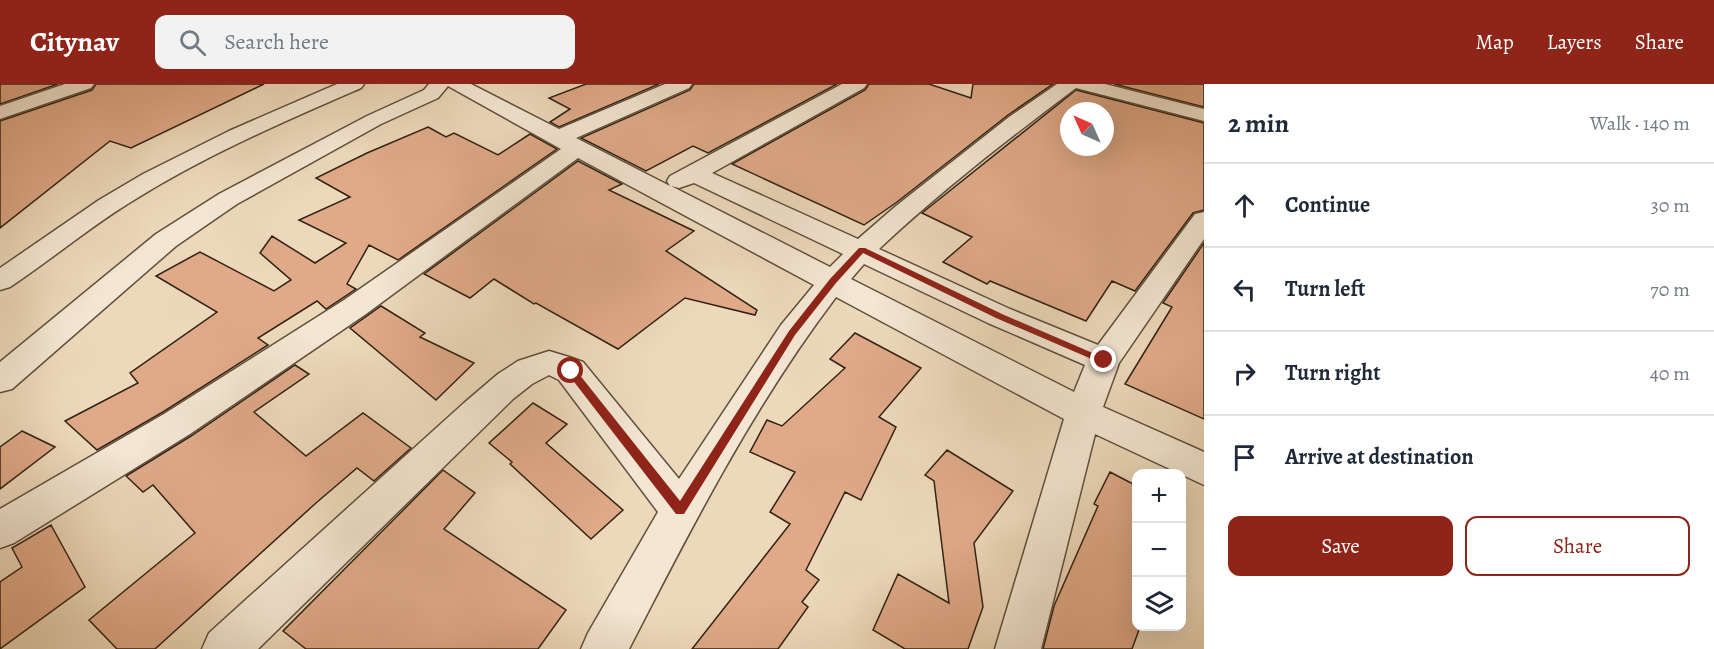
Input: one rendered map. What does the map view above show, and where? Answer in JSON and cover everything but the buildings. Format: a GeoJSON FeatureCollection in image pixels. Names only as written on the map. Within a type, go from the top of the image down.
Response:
{"type":"FeatureCollection","features":[{"type":"Feature","properties":{"kind":"street"},"geometry":{"type":"LineString","coordinates":[[0,113],[84,84]]}},
{"type":"Feature","properties":{"kind":"street"},"geometry":{"type":"LineString","coordinates":[[0,281],[132,191],[264,123],[354,84]]}},
{"type":"Feature","properties":{"kind":"street"},"geometry":{"type":"LineString","coordinates":[[406,84],[442,87],[567,143],[1083,413],[1204,469]]}},
{"type":"Feature","properties":{"kind":"street"},"geometry":{"type":"LineString","coordinates":[[0,530],[177,424],[355,307],[567,143],[682,84]]}},
{"type":"Feature","properties":{"kind":"street"},"geometry":{"type":"LineString","coordinates":[[661,192],[856,84]]}},
{"type":"Feature","properties":{"kind":"street"},"geometry":{"type":"LineString","coordinates":[[604,649],[680,510],[792,333],[833,281],[862,250],[1017,122],[1070,84]]}},
{"type":"Feature","properties":{"kind":"street"},"geometry":{"type":"LineString","coordinates":[[1082,84],[1204,115]]}},
{"type":"Feature","properties":{"kind":"street"},"geometry":{"type":"LineString","coordinates":[[0,380],[166,240],[210,211],[300,159],[442,87]]}},
{"type":"Feature","properties":{"kind":"street"},"geometry":{"type":"LineString","coordinates":[[693,173],[999,316],[1104,360]]}},
{"type":"Feature","properties":{"kind":"street"},"geometry":{"type":"LineString","coordinates":[[1018,649],[1083,413],[1104,360],[1204,220]]}},
{"type":"Feature","properties":{"kind":"street"},"geometry":{"type":"LineString","coordinates":[[225,649],[476,412],[534,366],[551,363],[571,371],[680,510]]}},
{"type":"Feature","properties":{"kind":"route"},"geometry":{"type":"LineString","coordinates":[[571,371],[680,510],[792,333],[833,281],[862,250],[999,316],[1104,360]]}}]}
